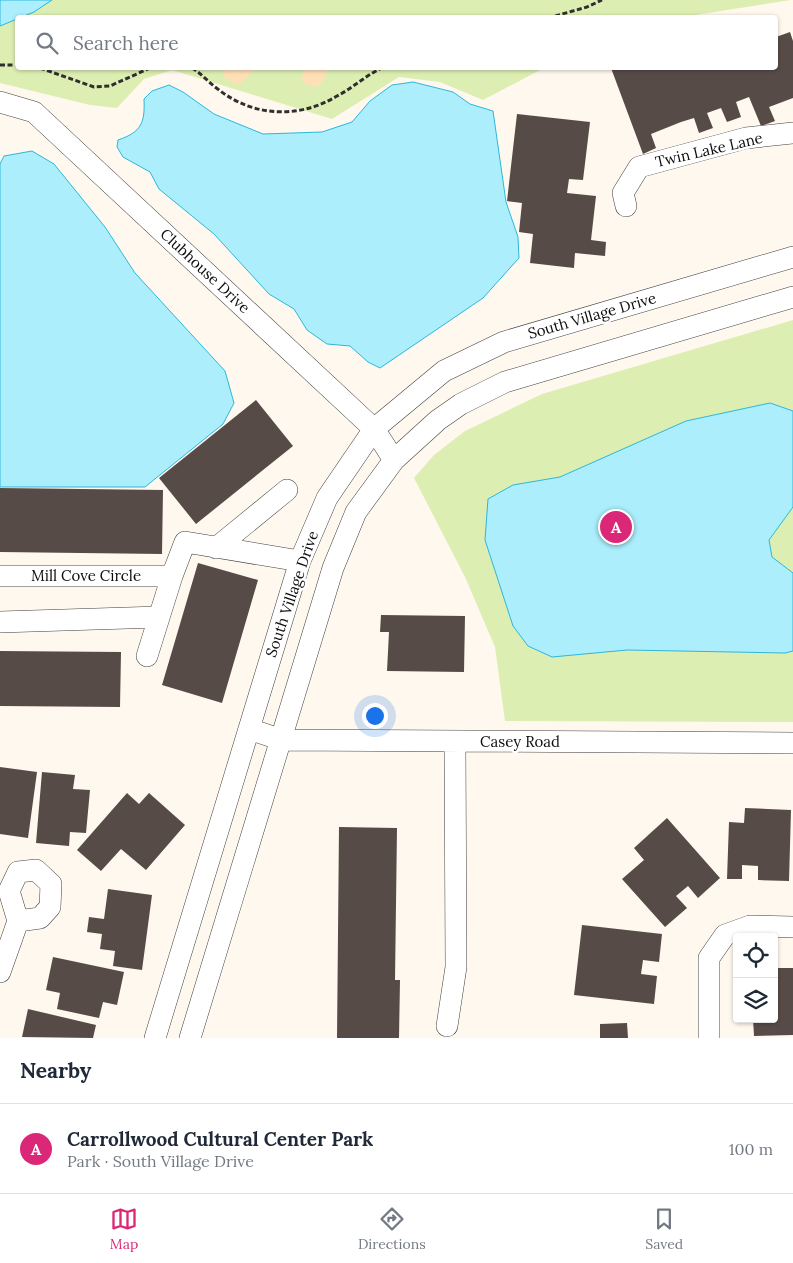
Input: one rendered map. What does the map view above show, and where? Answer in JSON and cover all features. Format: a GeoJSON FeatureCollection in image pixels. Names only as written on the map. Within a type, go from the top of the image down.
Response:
{"type":"FeatureCollection","features":[{"type":"Feature","properties":{"kind":"street","name":"Clubhouse Drive"},"geometry":{"type":"LineString","coordinates":[[0,102],[34,112],[374,429],[394,460]]}},
{"type":"Feature","properties":{"kind":"street","name":"Twin Lake Lane"},"geometry":{"type":"LineString","coordinates":[[626,206],[624,193],[639,167],[746,138],[793,133]]}},
{"type":"Feature","properties":{"kind":"street","name":"South Village Drive"},"geometry":{"type":"LineString","coordinates":[[155,1038],[300,561],[327,498],[374,429],[444,371],[504,342],[793,257]]}},
{"type":"Feature","properties":{"kind":"street","name":"South Village Drive"},"geometry":{"type":"LineString","coordinates":[[190,1038],[333,568],[356,512],[394,460],[438,420],[461,404],[505,382],[793,297]]}},
{"type":"Feature","properties":{"kind":"street"},"geometry":{"type":"LineString","coordinates":[[216,548],[287,490]]}},
{"type":"Feature","properties":{"kind":"street"},"geometry":{"type":"LineString","coordinates":[[147,656],[172,576],[185,542],[300,561]]}},
{"type":"Feature","properties":{"kind":"street","name":"Mill Cove Circle"},"geometry":{"type":"LineString","coordinates":[[0,576],[172,576]]}},
{"type":"Feature","properties":{"kind":"street"},"geometry":{"type":"LineString","coordinates":[[0,622],[159,617]]}},
{"type":"Feature","properties":{"kind":"street","name":"Casey Road"},"geometry":{"type":"LineString","coordinates":[[249,729],[282,740],[793,743]]}},
{"type":"Feature","properties":{"kind":"street"},"geometry":{"type":"LineString","coordinates":[[447,1026],[456,967],[455,741]]}},
{"type":"Feature","properties":{"kind":"street"},"geometry":{"type":"LineString","coordinates":[[0,972],[18,921]]}},
{"type":"Feature","properties":{"kind":"street"},"geometry":{"type":"LineString","coordinates":[[709,1038],[709,958],[725,935],[750,926],[793,927]]}},
{"type":"Feature","properties":{"kind":"path"},"geometry":{"type":"LineString","coordinates":[[559,15],[587,7],[602,0]]}},
{"type":"Feature","properties":{"kind":"path"},"geometry":{"type":"LineString","coordinates":[[0,65],[15,65]]}},
{"type":"Feature","properties":{"kind":"path"},"geometry":{"type":"LineString","coordinates":[[46,70],[94,87],[110,86],[146,70]]}},
{"type":"Feature","properties":{"kind":"path"},"geometry":{"type":"LineString","coordinates":[[194,70],[218,90],[234,100],[271,112],[294,112],[315,107],[335,98],[379,70]]}},
{"type":"Feature","properties":{"kind":"green space"},"geometry":{"type":"Polygon","coordinates":[[[0,0],[791,0],[695,15],[15,15],[15,70],[172,70],[144,79],[117,108],[90,105],[0,83],[0,0]]]}},
{"type":"Feature","properties":{"kind":"green space"},"geometry":{"type":"Polygon","coordinates":[[[172,70],[540,70],[483,100],[440,82],[399,77],[332,119],[172,70]]]}},
{"type":"Feature","properties":{"kind":"green space"},"geometry":{"type":"Polygon","coordinates":[[[793,320],[793,722],[505,721],[495,647],[465,577],[414,478],[434,455],[465,431],[542,394],[793,320]]]}},
{"type":"Feature","properties":{"kind":"sand"},"geometry":{"type":"Polygon","coordinates":[[[223,70],[253,70],[241,83],[234,84],[223,76],[223,70]]]}},
{"type":"Feature","properties":{"kind":"sand"},"geometry":{"type":"Polygon","coordinates":[[[304,70],[328,70],[321,84],[314,87],[304,83],[302,79],[304,70]]]}},
{"type":"Feature","properties":{"kind":"water"},"geometry":{"type":"Polygon","coordinates":[[[0,0],[52,0],[27,15],[15,15],[15,20],[0,26],[0,0]]]}},
{"type":"Feature","properties":{"kind":"water"},"geometry":{"type":"Polygon","coordinates":[[[413,82],[453,92],[470,104],[493,111],[506,202],[518,237],[519,258],[483,298],[380,368],[368,362],[350,346],[327,344],[307,330],[294,309],[269,294],[214,234],[159,189],[150,172],[123,157],[117,147],[118,140],[137,130],[143,120],[144,99],[152,91],[169,85],[183,92],[214,114],[263,134],[322,132],[352,122],[370,101],[392,85],[413,82]]]}},
{"type":"Feature","properties":{"kind":"water"},"geometry":{"type":"Polygon","coordinates":[[[32,151],[54,164],[105,227],[135,273],[225,371],[234,403],[223,424],[145,487],[0,487],[0,164],[4,156],[32,151]]]}},
{"type":"Feature","properties":{"kind":"water"},"geometry":{"type":"Polygon","coordinates":[[[770,403],[793,411],[793,507],[769,540],[772,557],[793,573],[793,651],[785,653],[627,650],[552,657],[528,646],[513,626],[485,540],[488,499],[513,485],[560,477],[686,421],[770,403]]]}},
{"type":"Feature","properties":{"kind":"building"},"geometry":{"type":"Polygon","coordinates":[[[790,32],[793,41],[793,98],[769,107],[775,121],[761,126],[749,97],[736,102],[741,117],[727,122],[721,108],[707,113],[713,128],[699,133],[694,118],[651,134],[656,148],[643,154],[612,70],[778,70],[778,36],[790,32]]]}},
{"type":"Feature","properties":{"kind":"building"},"geometry":{"type":"Polygon","coordinates":[[[517,114],[590,122],[583,180],[569,179],[567,193],[596,196],[591,240],[606,242],[605,256],[575,253],[574,268],[530,263],[533,234],[519,232],[522,203],[507,201],[517,114]]]}},
{"type":"Feature","properties":{"kind":"building"},"geometry":{"type":"Polygon","coordinates":[[[256,400],[293,446],[196,524],[159,478],[256,400]]]}},
{"type":"Feature","properties":{"kind":"building"},"geometry":{"type":"Polygon","coordinates":[[[0,488],[163,490],[162,554],[0,552],[0,488]]]}},
{"type":"Feature","properties":{"kind":"building"},"geometry":{"type":"Polygon","coordinates":[[[198,563],[258,580],[222,703],[162,685],[198,563]]]}},
{"type":"Feature","properties":{"kind":"building"},"geometry":{"type":"Polygon","coordinates":[[[381,615],[465,616],[464,672],[387,671],[389,632],[380,632],[381,615]]]}},
{"type":"Feature","properties":{"kind":"building"},"geometry":{"type":"Polygon","coordinates":[[[0,651],[121,652],[120,707],[0,706],[0,651]]]}},
{"type":"Feature","properties":{"kind":"building"},"geometry":{"type":"Polygon","coordinates":[[[0,767],[37,772],[28,838],[0,834],[0,767]]]}},
{"type":"Feature","properties":{"kind":"building"},"geometry":{"type":"Polygon","coordinates":[[[42,772],[75,775],[73,789],[90,790],[86,833],[70,832],[69,846],[36,843],[42,772]]]}},
{"type":"Feature","properties":{"kind":"building"},"geometry":{"type":"Polygon","coordinates":[[[127,793],[139,804],[149,793],[185,825],[146,870],[121,849],[101,871],[77,850],[127,793]]]}},
{"type":"Feature","properties":{"kind":"building"},"geometry":{"type":"Polygon","coordinates":[[[745,808],[791,810],[789,881],[758,880],[758,866],[742,865],[742,879],[727,879],[729,822],[744,823],[745,808]]]}},
{"type":"Feature","properties":{"kind":"building"},"geometry":{"type":"Polygon","coordinates":[[[667,818],[720,878],[698,898],[688,886],[676,896],[687,908],[665,927],[622,879],[644,860],[634,848],[667,818]]]}},
{"type":"Feature","properties":{"kind":"building"},"geometry":{"type":"Polygon","coordinates":[[[339,827],[397,828],[395,980],[400,980],[399,1038],[337,1038],[339,827]]]}},
{"type":"Feature","properties":{"kind":"building"},"geometry":{"type":"Polygon","coordinates":[[[108,889],[152,895],[142,970],[113,966],[115,951],[100,949],[102,934],[87,932],[89,917],[104,919],[108,889]]]}},
{"type":"Feature","properties":{"kind":"building"},"geometry":{"type":"Polygon","coordinates":[[[582,925],[662,934],[659,962],[643,960],[641,974],[657,976],[654,1004],[574,995],[582,925]]]}},
{"type":"Feature","properties":{"kind":"building"},"geometry":{"type":"Polygon","coordinates":[[[53,957],[124,972],[117,1005],[103,1002],[99,1018],[57,1009],[60,993],[46,990],[53,957]]]}},
{"type":"Feature","properties":{"kind":"building"},"geometry":{"type":"Polygon","coordinates":[[[778,968],[793,968],[793,1035],[754,1036],[753,1023],[778,1023],[778,968]]]}},
{"type":"Feature","properties":{"kind":"building"},"geometry":{"type":"Polygon","coordinates":[[[28,1009],[96,1025],[93,1038],[22,1037],[28,1009]]]}},
{"type":"Feature","properties":{"kind":"building"},"geometry":{"type":"Polygon","coordinates":[[[627,1023],[628,1038],[600,1038],[600,1024],[627,1023]]]}},
{"type":"Feature","properties":{"kind":"place","name":"Carrollwood Cultural Center Park"},"geometry":{"type":"Point","coordinates":[616,527]}}]}
